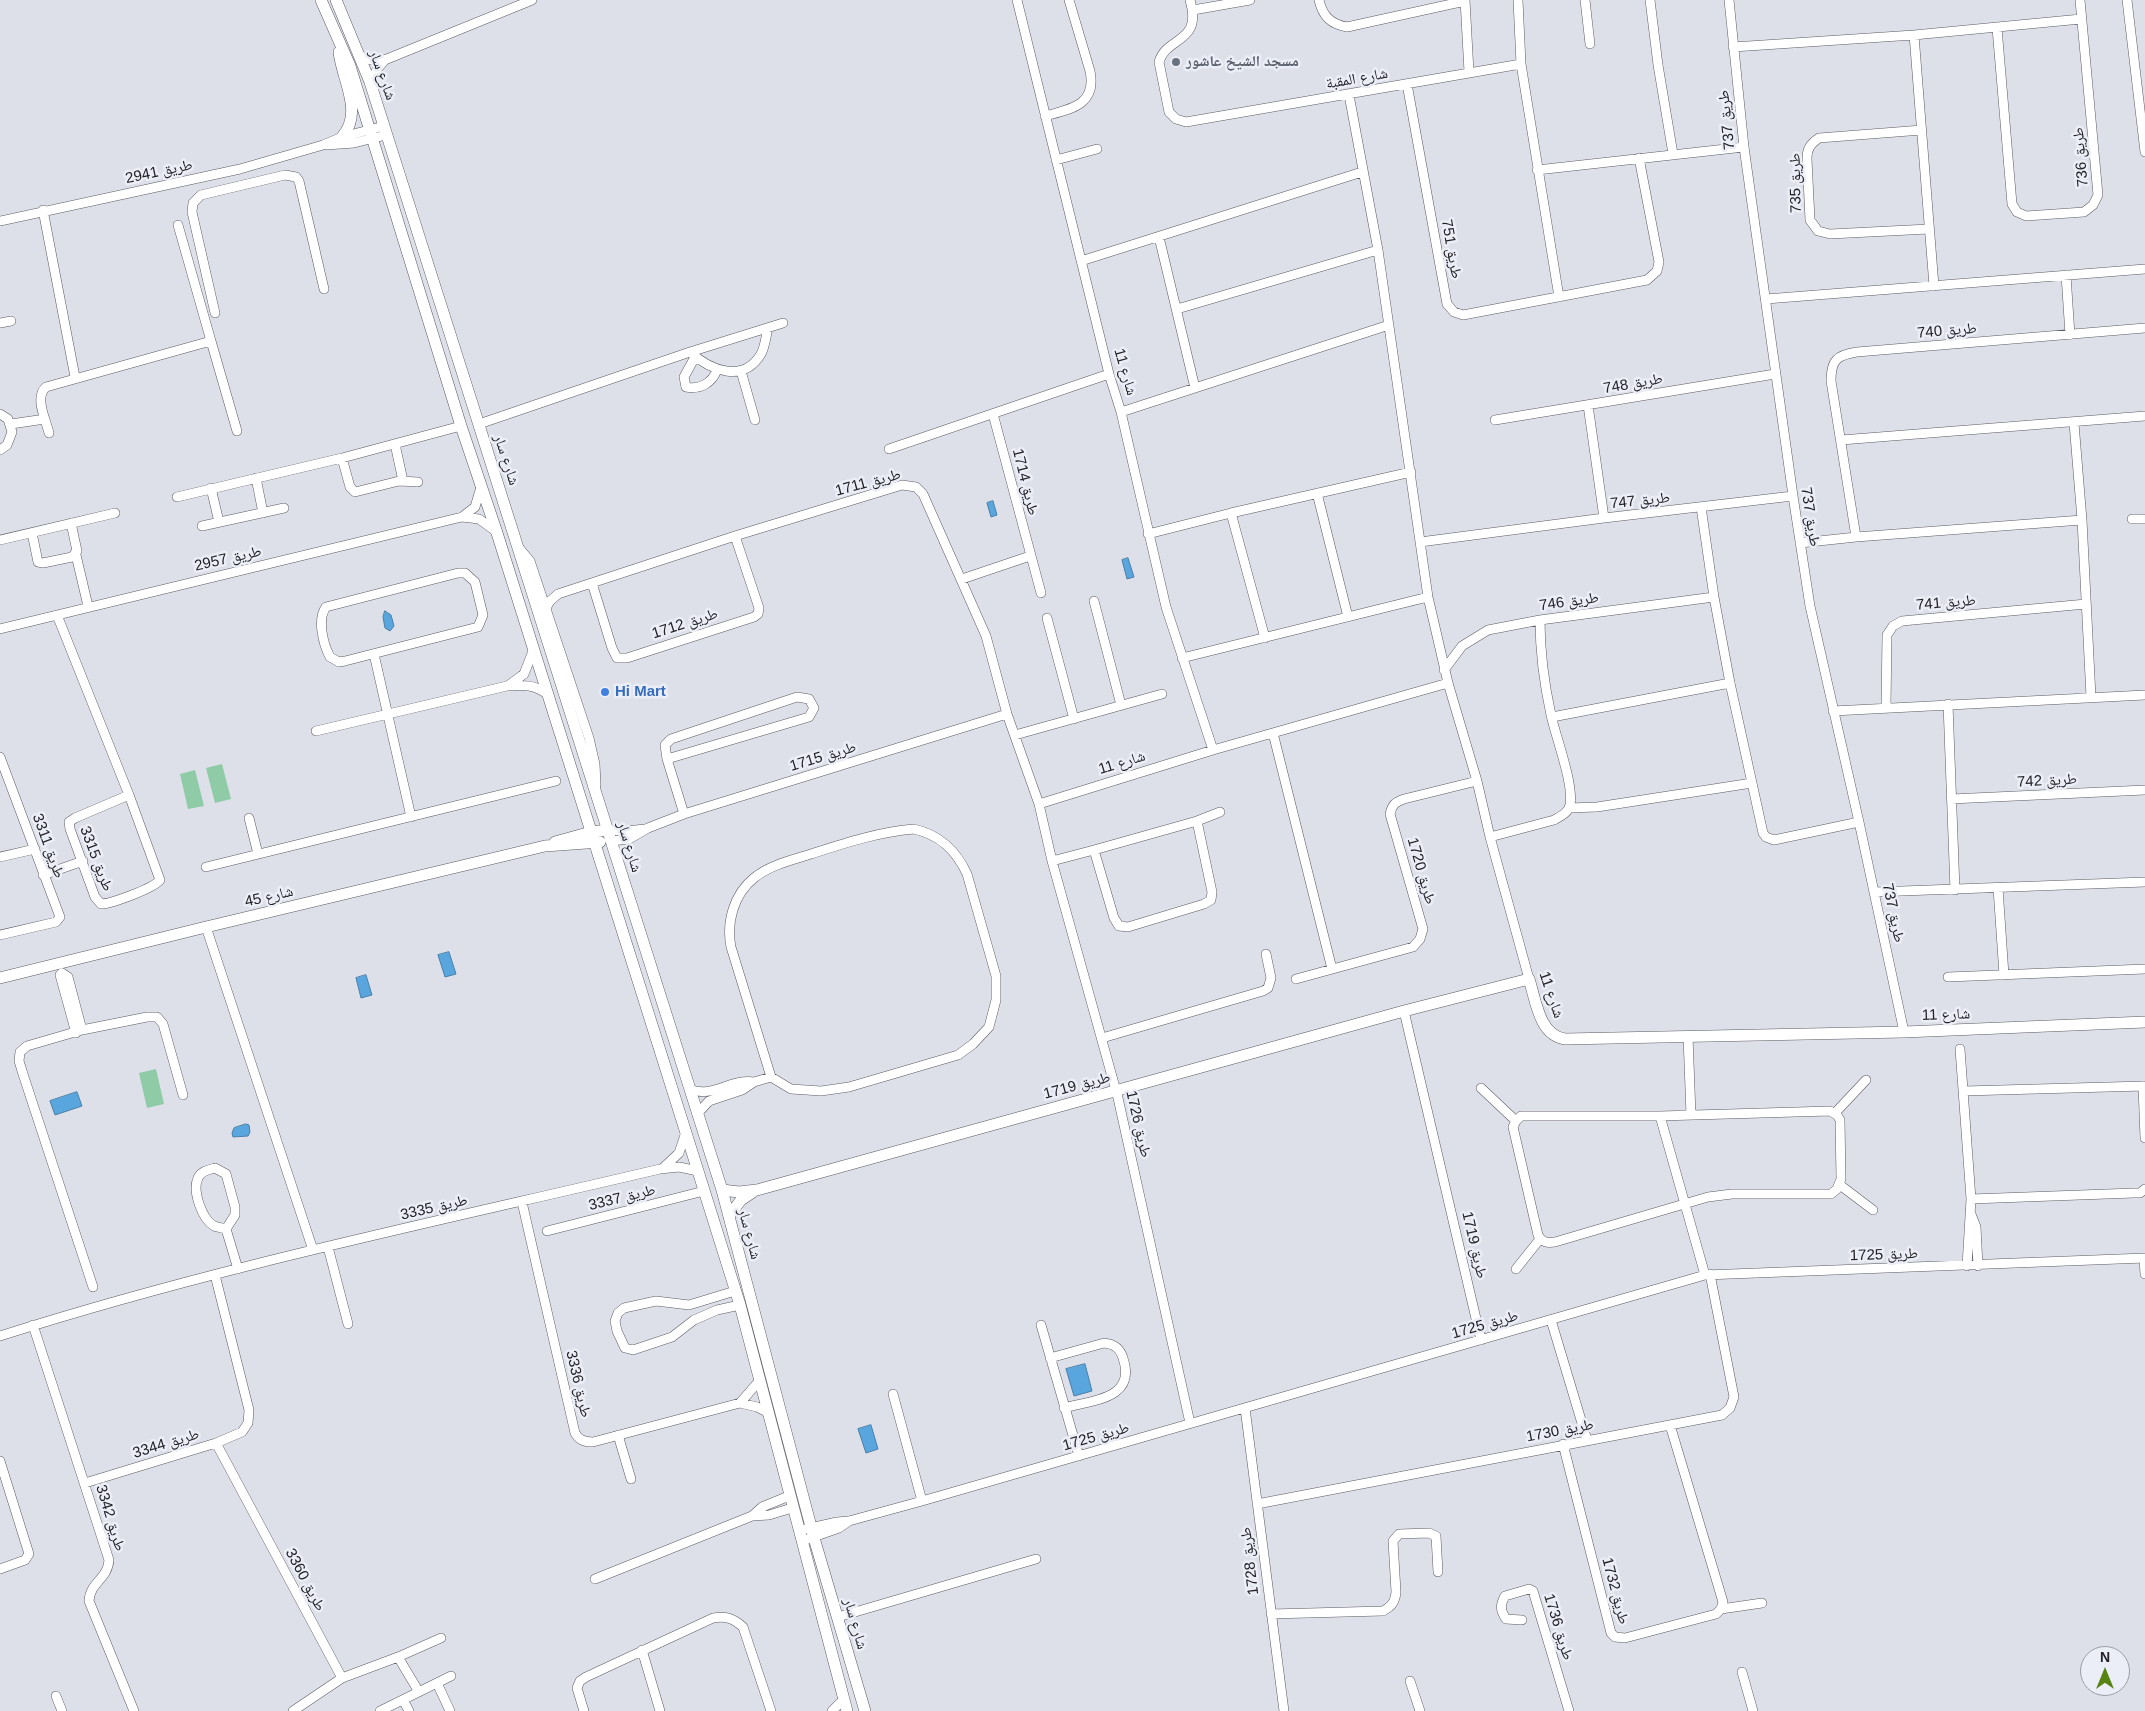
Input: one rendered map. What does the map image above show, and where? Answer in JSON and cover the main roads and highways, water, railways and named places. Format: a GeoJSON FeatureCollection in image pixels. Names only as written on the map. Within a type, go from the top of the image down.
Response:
{"type":"FeatureCollection","features":[{"type":"Feature","properties":{"kind":"water"},"geometry":{"type":"Polygon","coordinates":[[[993,501],[997,515],[991,517],[987,503],[993,501]]]}},
{"type":"Feature","properties":{"kind":"water"},"geometry":{"type":"Polygon","coordinates":[[[1128,558],[1134,577],[1127,579],[1122,560],[1128,558]]]}},
{"type":"Feature","properties":{"kind":"water"},"geometry":{"type":"Polygon","coordinates":[[[385,611],[391,615],[394,626],[390,631],[385,628],[383,617],[385,611]]]}},
{"type":"Feature","properties":{"kind":"water"},"geometry":{"type":"Polygon","coordinates":[[[449,952],[456,974],[445,977],[438,955],[449,952]]]}},
{"type":"Feature","properties":{"kind":"water"},"geometry":{"type":"Polygon","coordinates":[[[366,975],[372,995],[361,998],[356,978],[366,975]]]}},
{"type":"Feature","properties":{"kind":"water"},"geometry":{"type":"Polygon","coordinates":[[[77,1092],[82,1106],[55,1115],[50,1101],[77,1092]]]}},
{"type":"Feature","properties":{"kind":"water"},"geometry":{"type":"Polygon","coordinates":[[[246,1124],[249,1125],[250,1132],[248,1136],[233,1137],[234,1128],[246,1124]]]}},
{"type":"Feature","properties":{"kind":"water"},"geometry":{"type":"Polygon","coordinates":[[[1085,1364],[1092,1391],[1074,1396],[1066,1369],[1085,1364]]]}},
{"type":"Feature","properties":{"kind":"water"},"geometry":{"type":"Polygon","coordinates":[[[871,1425],[878,1449],[866,1453],[858,1429],[871,1425]]]}},
{"type":"Feature","properties":{"kind":"place","name":"مسجد الشيخ عاشور"},"geometry":{"type":"Point","coordinates":[1176,62]}},
{"type":"Feature","properties":{"kind":"place","name":"Hi Mart"},"geometry":{"type":"Point","coordinates":[605,692]}}]}
